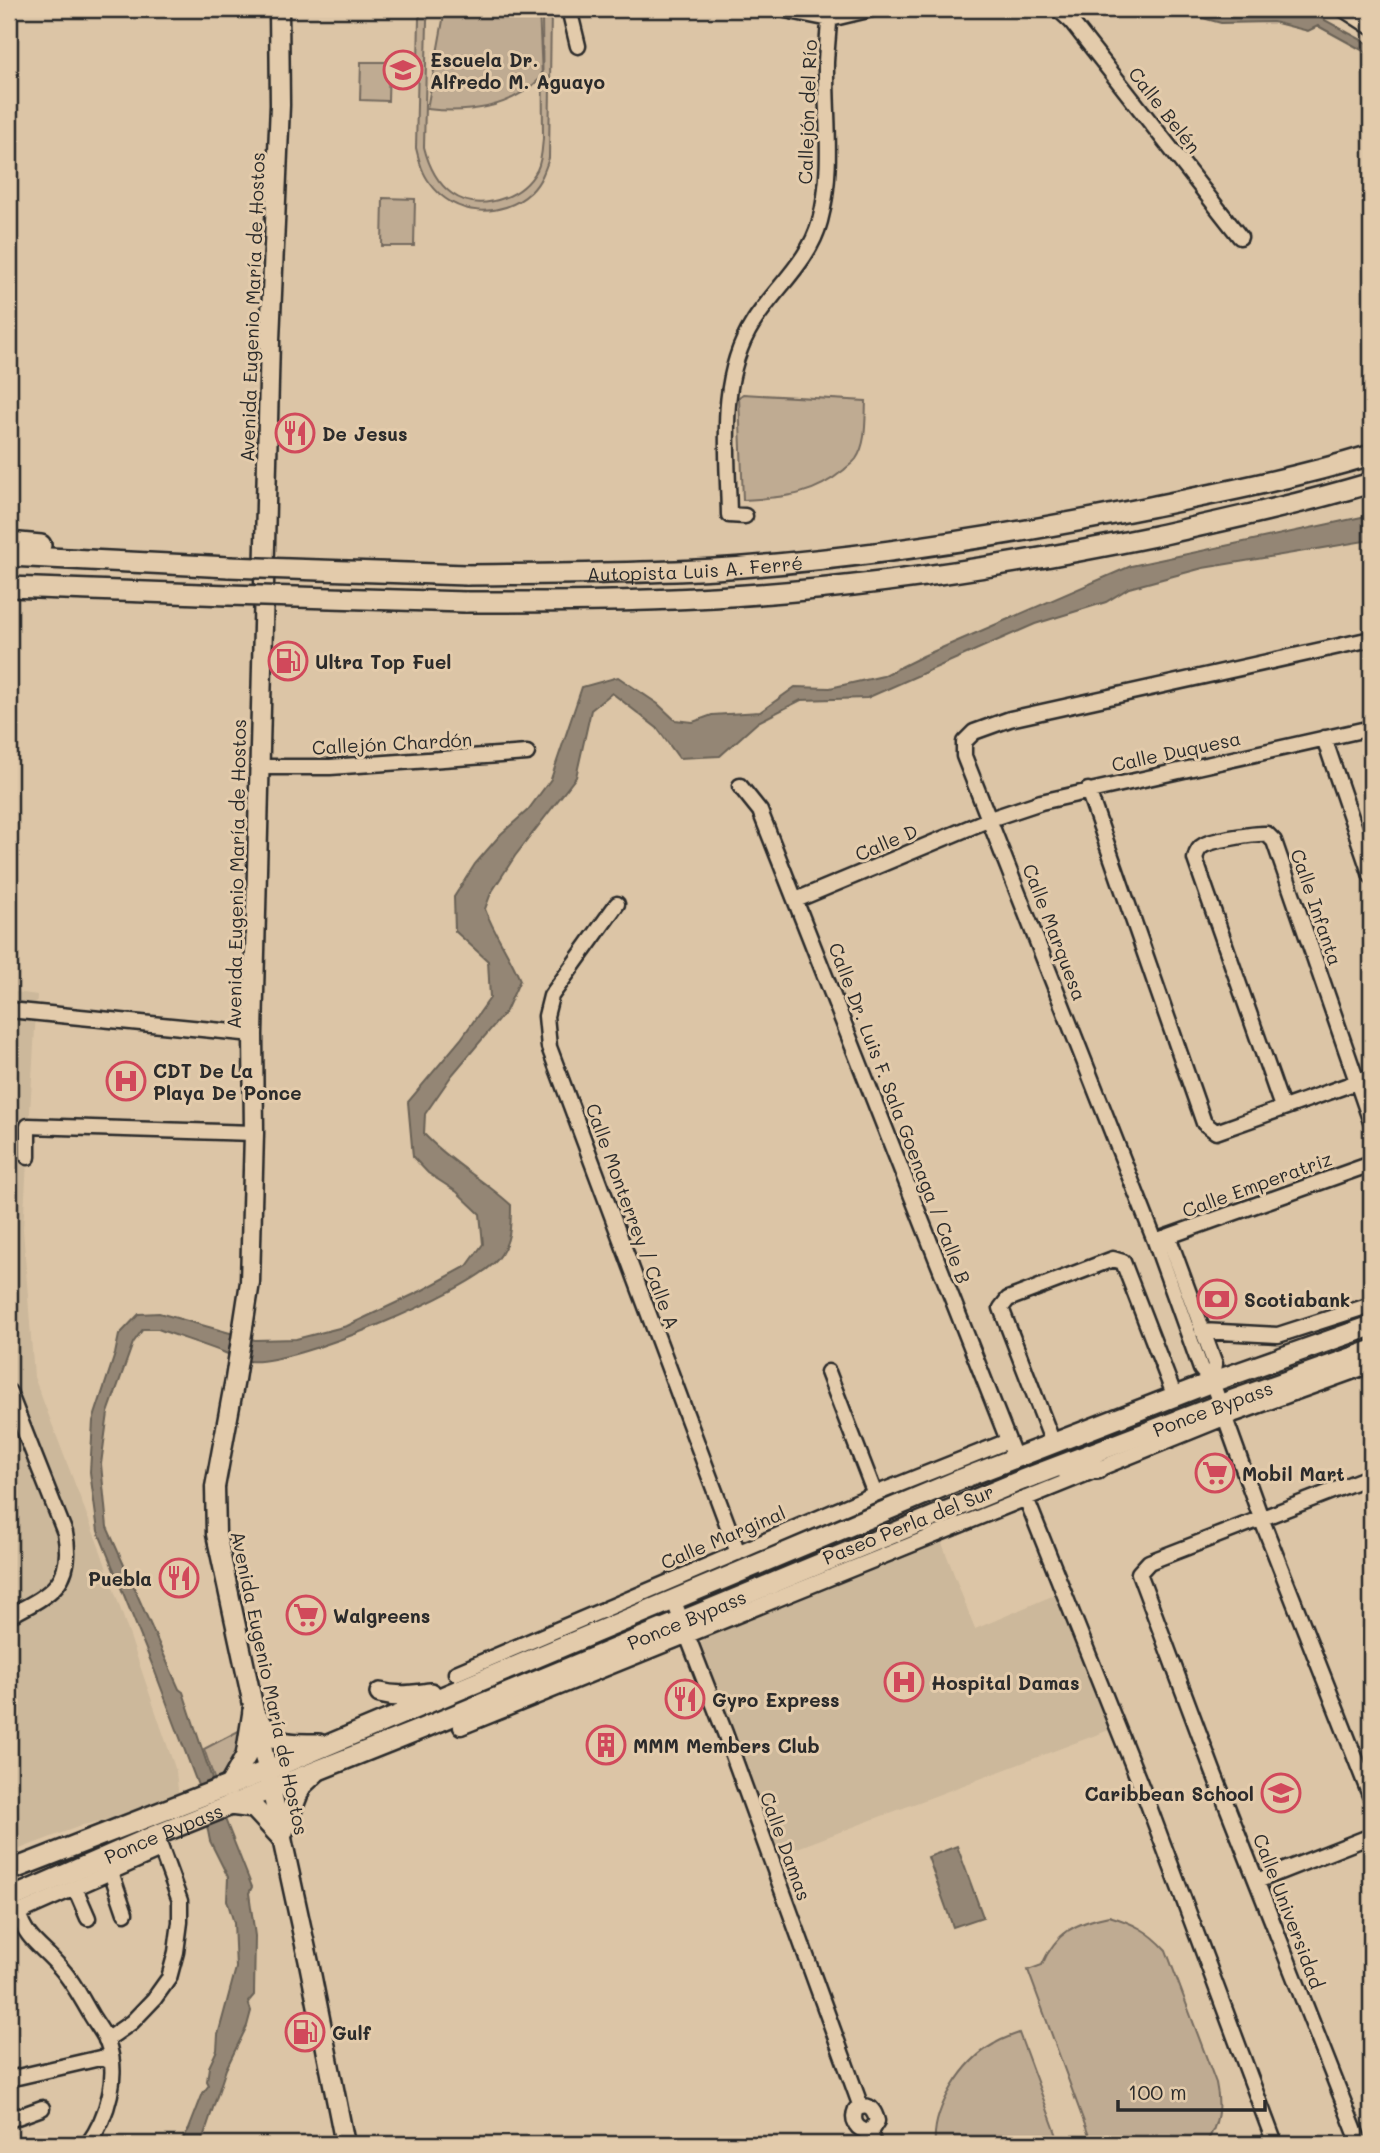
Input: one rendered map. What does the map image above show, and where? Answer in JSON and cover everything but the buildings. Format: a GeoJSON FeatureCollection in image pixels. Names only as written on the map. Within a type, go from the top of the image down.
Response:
{"type":"FeatureCollection","features":[{"type":"Feature","properties":{"kind":"highway","name":"Autopista Luis A. Ferré"},"geometry":{"type":"LineString","coordinates":[[9,556],[466,575],[715,569],[872,554],[973,540],[1092,519],[1276,481],[1371,455]]}},
{"type":"Feature","properties":{"kind":"highway","name":"Autopista Luis A. Ferré"},"geometry":{"type":"LineString","coordinates":[[9,587],[465,602],[715,597],[984,568],[1233,519],[1371,483]]}},
{"type":"Feature","properties":{"kind":"highway"},"geometry":{"type":"LineString","coordinates":[[9,542],[70,548],[94,560]]}},
{"type":"Feature","properties":{"kind":"highway","name":"Ponce Bypass"},"geometry":{"type":"LineString","coordinates":[[9,1871],[229,1796],[268,1780],[327,1744],[456,1682],[673,1599],[1011,1450],[1053,1443],[1212,1382],[1371,1326]]}},
{"type":"Feature","properties":{"kind":"highway","name":"Ponce Bypass"},"geometry":{"type":"LineString","coordinates":[[268,1780],[319,1769],[684,1628],[1050,1469],[1222,1411],[1371,1351]]}},
{"type":"Feature","properties":{"kind":"highway"},"geometry":{"type":"LineString","coordinates":[[1050,1469],[1097,1469]]}},
{"type":"Feature","properties":{"kind":"highway"},"geometry":{"type":"LineString","coordinates":[[380,1693],[406,1697],[456,1682]]}},
{"type":"Feature","properties":{"kind":"highway"},"geometry":{"type":"LineString","coordinates":[[253,1710],[268,1734],[284,1744],[327,1744]]}},
{"type":"Feature","properties":{"kind":"highway"},"geometry":{"type":"LineString","coordinates":[[253,1710],[246,1756],[229,1796],[254,1808],[281,1837],[300,1786],[319,1769]]}},
{"type":"Feature","properties":{"kind":"highway"},"geometry":{"type":"LineString","coordinates":[[421,1729],[461,1727]]}},
{"type":"Feature","properties":{"kind":"highway","name":"Ponce Bypass"},"geometry":{"type":"LineString","coordinates":[[12,1910],[158,1842],[229,1796]]}},
{"type":"Feature","properties":{"kind":"main road","name":"Avenida Eugenio María de Hostos"},"geometry":{"type":"LineString","coordinates":[[279,9],[280,105],[270,340],[253,1034],[254,1133],[250,1282],[236,1379],[215,1487],[216,1534],[309,1963],[345,2144]]}},
{"type":"Feature","properties":{"kind":"street"},"geometry":{"type":"LineString","coordinates":[[569,9],[578,46]]}},
{"type":"Feature","properties":{"kind":"street"},"geometry":{"type":"LineString","coordinates":[[780,9],[830,14],[872,9]]}},
{"type":"Feature","properties":{"kind":"street","name":"Calle Belén"},"geometry":{"type":"LineString","coordinates":[[1058,9],[1071,21],[1240,237]]}},
{"type":"Feature","properties":{"kind":"street"},"geometry":{"type":"LineString","coordinates":[[1347,9],[1371,27]]}},
{"type":"Feature","properties":{"kind":"street","name":"Callejón del Río"},"geometry":{"type":"LineString","coordinates":[[745,516],[729,515],[727,399],[736,360],[752,323],[801,260],[820,223],[828,170],[826,61],[830,14]]}},
{"type":"Feature","properties":{"kind":"street","name":"Calle Marquesa"},"geometry":{"type":"LineString","coordinates":[[1212,1382],[1215,1364],[1186,1284],[1161,1238],[964,756],[964,742],[974,732],[1010,719],[1371,639]]}},
{"type":"Feature","properties":{"kind":"street","name":"Calle Duquesa"},"geometry":{"type":"LineString","coordinates":[[990,819],[1088,790],[1371,728]]}},
{"type":"Feature","properties":{"kind":"street"},"geometry":{"type":"LineString","coordinates":[[1324,738],[1371,876]]}},
{"type":"Feature","properties":{"kind":"street","name":"Callejón Chardón"},"geometry":{"type":"LineString","coordinates":[[260,767],[330,767],[527,753]]}},
{"type":"Feature","properties":{"kind":"street","name":"Calle Dr. Luis F. Sala Goenaga / Calle B"},"geometry":{"type":"LineString","coordinates":[[740,786],[760,811],[1011,1450]]}},
{"type":"Feature","properties":{"kind":"street"},"geometry":{"type":"LineString","coordinates":[[1088,790],[1204,1124],[1216,1132],[1365,1080]]}},
{"type":"Feature","properties":{"kind":"street","name":"Calle D"},"geometry":{"type":"LineString","coordinates":[[796,900],[990,819]]}},
{"type":"Feature","properties":{"kind":"street","name":"Calle Infanta"},"geometry":{"type":"LineString","coordinates":[[1282,1107],[1195,859],[1196,852],[1204,845],[1258,833],[1267,834],[1274,841],[1365,1080],[1371,1122]]}},
{"type":"Feature","properties":{"kind":"street","name":"Calle Monterrey / Calle A"},"geometry":{"type":"LineString","coordinates":[[617,904],[551,996],[546,1016],[549,1047],[737,1553]]}},
{"type":"Feature","properties":{"kind":"street"},"geometry":{"type":"LineString","coordinates":[[9,1010],[253,1034]]}},
{"type":"Feature","properties":{"kind":"street"},"geometry":{"type":"LineString","coordinates":[[27,1157],[28,1126],[254,1133]]}},
{"type":"Feature","properties":{"kind":"street","name":"Calle Emperatriz"},"geometry":{"type":"LineString","coordinates":[[1161,1238],[1371,1164]]}},
{"type":"Feature","properties":{"kind":"street","name":"Calle Marquesa"},"geometry":{"type":"LineString","coordinates":[[1161,1238],[1171,1289],[1200,1369],[1212,1382]]}},
{"type":"Feature","properties":{"kind":"street"},"geometry":{"type":"LineString","coordinates":[[1053,1443],[1001,1308],[1008,1299],[1020,1294],[1113,1259],[1123,1262],[1175,1397]]}},
{"type":"Feature","properties":{"kind":"street"},"geometry":{"type":"LineString","coordinates":[[1171,1289],[1186,1284]]}},
{"type":"Feature","properties":{"kind":"street"},"geometry":{"type":"LineString","coordinates":[[1202,1331],[1278,1335],[1371,1305]]}},
{"type":"Feature","properties":{"kind":"street","name":"Paseo Perla del Sur"},"geometry":{"type":"LineString","coordinates":[[461,1727],[684,1628],[1026,1498],[1097,1469],[1222,1411],[1371,1365]]}},
{"type":"Feature","properties":{"kind":"street"},"geometry":{"type":"LineString","coordinates":[[828,1372],[875,1494]]}},
{"type":"Feature","properties":{"kind":"street"},"geometry":{"type":"LineString","coordinates":[[1212,1382],[1261,1518],[1371,1798]]}},
{"type":"Feature","properties":{"kind":"street"},"geometry":{"type":"LineString","coordinates":[[9,1392],[65,1533],[68,1557],[60,1583],[51,1593],[9,1616]]}},
{"type":"Feature","properties":{"kind":"street","name":"Calle Marginal"},"geometry":{"type":"LineString","coordinates":[[456,1682],[737,1553],[875,1494],[1011,1450]]}},
{"type":"Feature","properties":{"kind":"street"},"geometry":{"type":"LineString","coordinates":[[1261,1518],[1371,1476]]}},
{"type":"Feature","properties":{"kind":"street"},"geometry":{"type":"LineString","coordinates":[[1026,1498],[1145,1796],[1275,2144]]}},
{"type":"Feature","properties":{"kind":"street","name":"Calle Universidad"},"geometry":{"type":"LineString","coordinates":[[1261,1518],[1149,1562],[1139,1573],[1360,2144]]}},
{"type":"Feature","properties":{"kind":"street","name":"Calle Damas"},"geometry":{"type":"LineString","coordinates":[[673,1599],[861,2106],[856,2109],[854,2123],[872,2138]]}},
{"type":"Feature","properties":{"kind":"street"},"geometry":{"type":"LineString","coordinates":[[1257,1881],[1371,1836]]}},
{"type":"Feature","properties":{"kind":"street"},"geometry":{"type":"LineString","coordinates":[[88,2144],[103,2117],[109,2099],[112,2081],[106,2040],[76,1987],[58,1964],[29,1938],[12,1910],[111,1872],[158,1842],[180,1902],[176,1952],[169,1978],[154,1999],[132,2022],[106,2040]]}},
{"type":"Feature","properties":{"kind":"street"},"geometry":{"type":"LineString","coordinates":[[111,1872],[125,1913]]}},
{"type":"Feature","properties":{"kind":"street"},"geometry":{"type":"LineString","coordinates":[[75,1888],[88,1918]]}},
{"type":"Feature","properties":{"kind":"street"},"geometry":{"type":"LineString","coordinates":[[9,2079],[100,2058],[110,2061]]}},
{"type":"Feature","properties":{"kind":"street"},"geometry":{"type":"LineString","coordinates":[[9,2120],[42,2108]]}},
{"type":"Feature","properties":{"kind":"shaded area"},"geometry":{"type":"Polygon","coordinates":[[[422,9],[430,9],[427,21],[424,147],[435,174],[452,194],[475,202],[489,202],[514,193],[527,183],[539,166],[543,138],[542,9],[551,9],[549,158],[537,184],[519,201],[492,210],[464,208],[440,194],[425,175],[416,148],[419,19],[422,9]]]}},
{"type":"Feature","properties":{"kind":"shaded area"},"geometry":{"type":"Polygon","coordinates":[[[445,9],[539,9],[542,77],[517,96],[489,106],[458,110],[427,109],[445,9]]]}},
{"type":"Feature","properties":{"kind":"shaded area"},"geometry":{"type":"Polygon","coordinates":[[[1166,9],[1289,9],[1301,14],[1312,13],[1371,45],[1371,55],[1318,26],[1308,31],[1273,22],[1221,23],[1188,14],[1175,16],[1166,9]]]}},
{"type":"Feature","properties":{"kind":"shaded area"},"geometry":{"type":"Polygon","coordinates":[[[361,62],[389,62],[388,101],[360,100],[361,62]]]}},
{"type":"Feature","properties":{"kind":"shaded area"},"geometry":{"type":"Polygon","coordinates":[[[383,198],[415,199],[414,246],[382,246],[383,198]]]}},
{"type":"Feature","properties":{"kind":"shaded area"},"geometry":{"type":"Polygon","coordinates":[[[743,394],[866,401],[865,431],[860,453],[832,479],[808,491],[743,500],[739,397],[743,394]]]}},
{"type":"Feature","properties":{"kind":"shaded area"},"geometry":{"type":"Polygon","coordinates":[[[1371,515],[1371,540],[1203,568],[1129,588],[1106,602],[1035,624],[867,698],[801,700],[758,722],[720,756],[679,758],[657,728],[612,693],[591,710],[576,777],[515,856],[491,893],[485,909],[520,980],[506,1011],[452,1075],[425,1114],[424,1134],[511,1205],[508,1240],[502,1254],[480,1274],[417,1308],[338,1340],[270,1360],[242,1360],[158,1329],[143,1329],[133,1343],[108,1413],[101,1464],[107,1527],[179,1689],[183,1692],[213,1782],[199,1788],[98,1531],[90,1472],[93,1421],[119,1335],[139,1314],[159,1313],[255,1340],[296,1339],[347,1326],[421,1291],[467,1266],[483,1244],[480,1214],[457,1192],[428,1173],[413,1157],[408,1102],[461,1039],[490,998],[488,961],[455,931],[454,897],[475,864],[501,834],[528,810],[551,779],[582,687],[618,677],[658,704],[675,720],[693,722],[712,715],[760,712],[795,687],[830,688],[883,676],[1131,566],[1371,515]]]}},
{"type":"Feature","properties":{"kind":"shaded area"},"geometry":{"type":"Polygon","coordinates":[[[9,991],[37,995],[23,1229],[34,1377],[101,1552],[176,1771],[179,1799],[153,1810],[83,1825],[9,1853],[9,991]]]}},
{"type":"Feature","properties":{"kind":"shaded area","name":"Hospital Damas"},"geometry":{"type":"Polygon","coordinates":[[[942,1543],[975,1629],[1059,1593],[1109,1730],[779,1855],[701,1643],[705,1635],[942,1543]]]}},
{"type":"Feature","properties":{"kind":"shaded area"},"geometry":{"type":"Polygon","coordinates":[[[246,1727],[244,1740],[228,1775],[215,1781],[204,1749],[246,1727]]]}},
{"type":"Feature","properties":{"kind":"shaded area"},"geometry":{"type":"Polygon","coordinates":[[[225,1819],[252,1887],[249,1893],[255,1936],[254,1995],[248,2002],[251,2011],[247,2026],[226,2069],[201,2144],[179,2144],[189,2129],[203,2093],[209,2085],[209,2067],[217,2050],[218,2035],[236,1968],[234,1923],[227,1900],[228,1877],[210,1841],[207,1826],[225,1819]]]}},
{"type":"Feature","properties":{"kind":"shaded area"},"geometry":{"type":"Polygon","coordinates":[[[957,1846],[983,1917],[953,1927],[928,1857],[957,1846]]]}},
{"type":"Feature","properties":{"kind":"shaded area"},"geometry":{"type":"Polygon","coordinates":[[[1109,1916],[1140,1928],[1166,1950],[1216,2083],[1218,2115],[1205,2144],[1092,2144],[1028,1970],[1042,1965],[1054,1944],[1068,1931],[1086,1922],[1109,1916]]]}},
{"type":"Feature","properties":{"kind":"shaded area"},"geometry":{"type":"Polygon","coordinates":[[[1019,2033],[1060,2144],[935,2144],[935,2130],[944,2101],[961,2074],[982,2052],[1019,2033]]]}},
{"type":"Feature","properties":{"kind":"place","name":"Escuela Dr. Alfredo M. Aguayo"},"geometry":{"type":"Point","coordinates":[403,70]}},
{"type":"Feature","properties":{"kind":"place","name":"De Jesus"},"geometry":{"type":"Point","coordinates":[295,433]}},
{"type":"Feature","properties":{"kind":"place","name":"Ultra Top Fuel"},"geometry":{"type":"Point","coordinates":[288,661]}},
{"type":"Feature","properties":{"kind":"place","name":"CDT De La Playa De Ponce"},"geometry":{"type":"Point","coordinates":[126,1081]}},
{"type":"Feature","properties":{"kind":"place","name":"Scotiabank"},"geometry":{"type":"Point","coordinates":[1217,1299]}},
{"type":"Feature","properties":{"kind":"place","name":"Mobil Mart"},"geometry":{"type":"Point","coordinates":[1215,1473]}},
{"type":"Feature","properties":{"kind":"place","name":"Puebla"},"geometry":{"type":"Point","coordinates":[179,1578]}},
{"type":"Feature","properties":{"kind":"place","name":"Walgreens"},"geometry":{"type":"Point","coordinates":[306,1615]}},
{"type":"Feature","properties":{"kind":"place","name":"Hospital Damas"},"geometry":{"type":"Point","coordinates":[904,1682]}},
{"type":"Feature","properties":{"kind":"place","name":"Gyro Express"},"geometry":{"type":"Point","coordinates":[685,1699]}},
{"type":"Feature","properties":{"kind":"place","name":"MMM Members Club"},"geometry":{"type":"Point","coordinates":[606,1745]}},
{"type":"Feature","properties":{"kind":"place","name":"Caribbean School"},"geometry":{"type":"Point","coordinates":[1281,1793]}},
{"type":"Feature","properties":{"kind":"place","name":"Gulf"},"geometry":{"type":"Point","coordinates":[305,2032]}}]}
